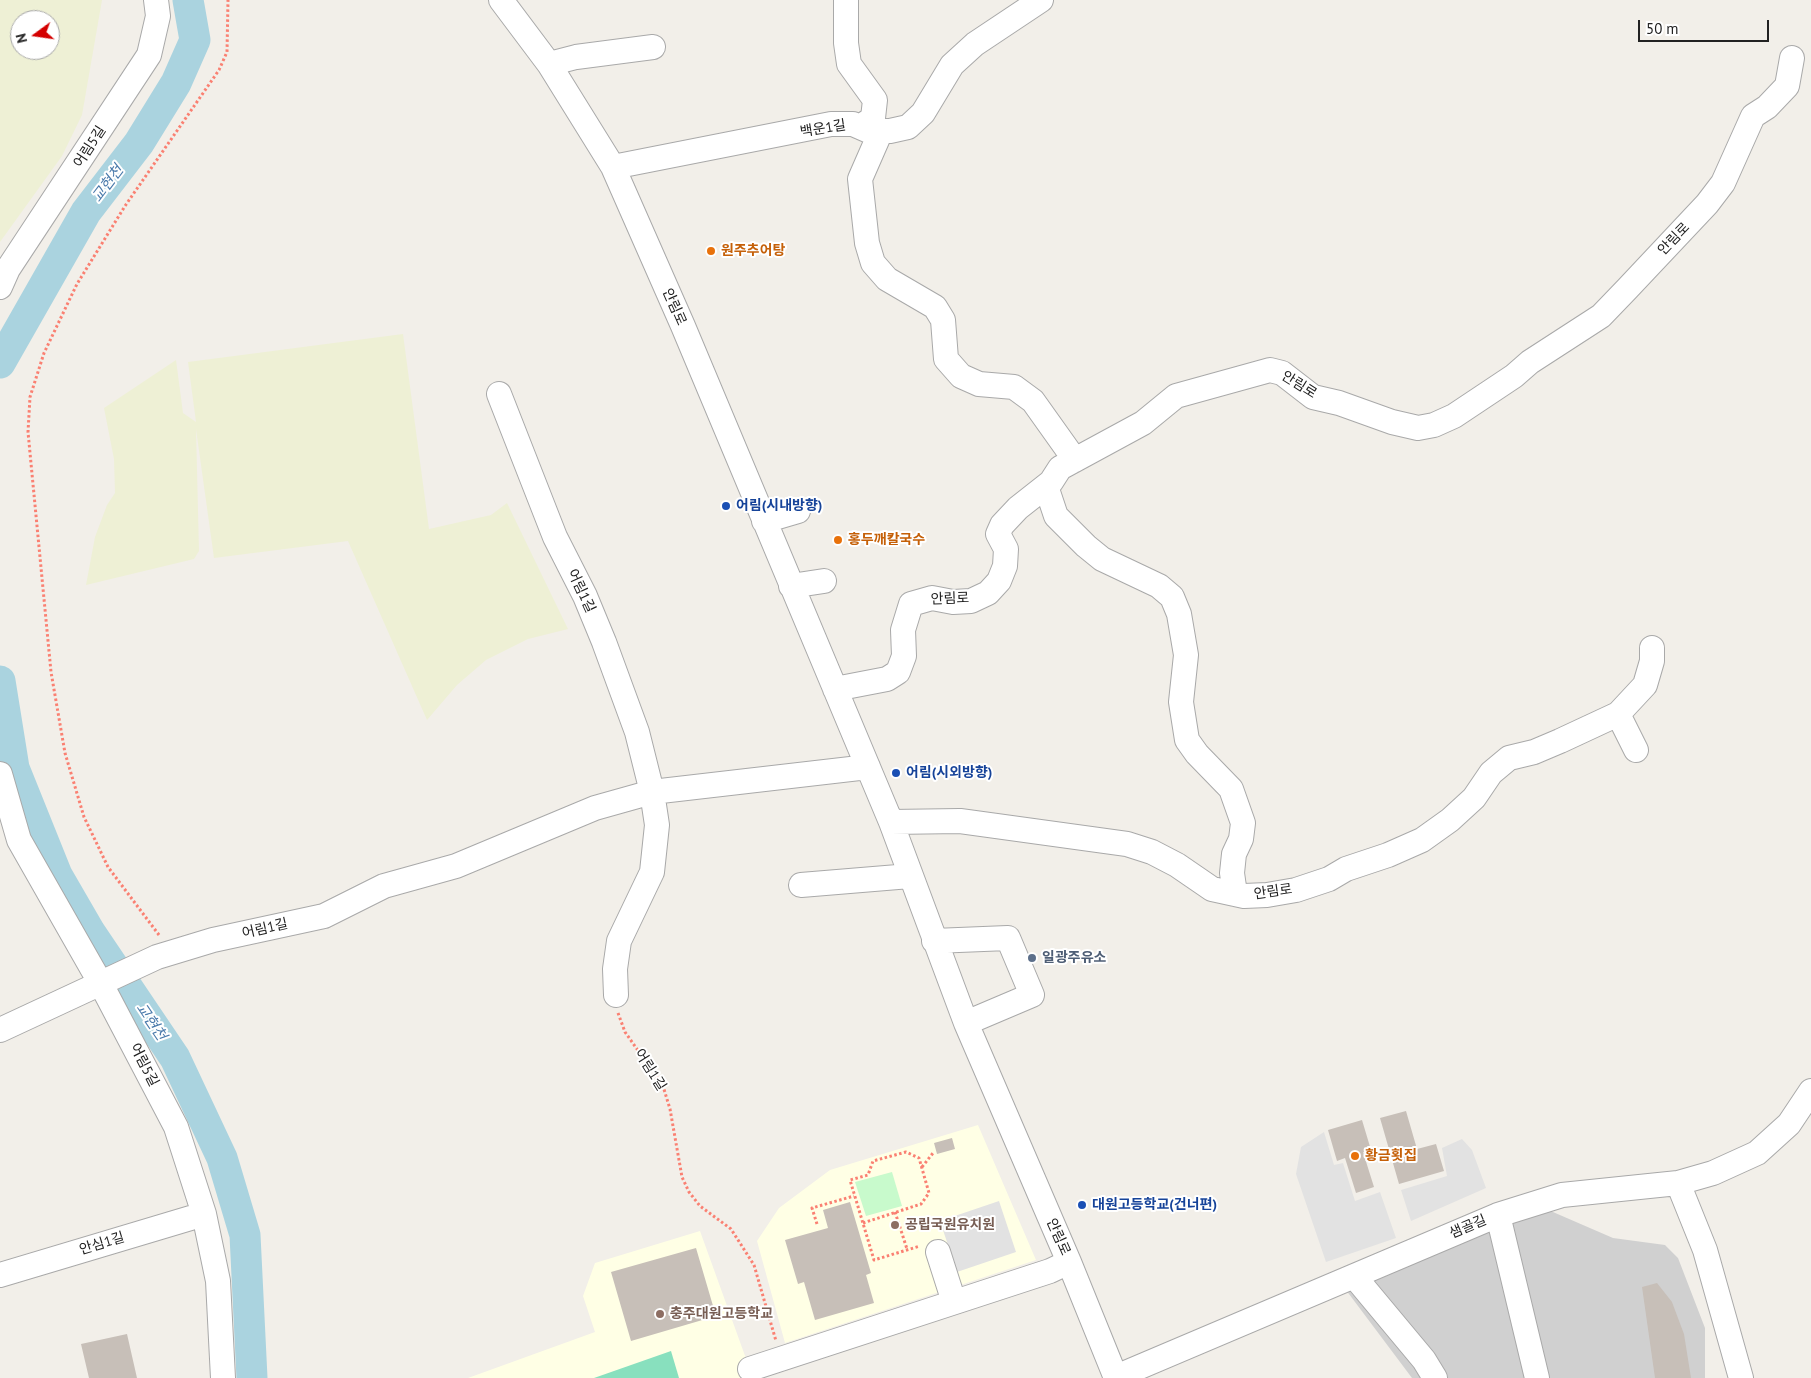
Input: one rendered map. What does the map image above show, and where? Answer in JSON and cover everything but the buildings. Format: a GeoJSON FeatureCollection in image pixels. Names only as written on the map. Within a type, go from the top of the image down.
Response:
{"type":"FeatureCollection","features":[{"type":"Feature","properties":{"kind":"street","name":"어림5길"},"geometry":{"type":"LineString","coordinates":[[0,287],[8,269],[149,55],[158,16],[156,0]]}},
{"type":"Feature","properties":{"kind":"street","name":"안림로"},"geometry":{"type":"LineString","coordinates":[[501,0],[549,64],[613,167],[891,822],[966,1023],[1069,1262],[1116,1378]]}},
{"type":"Feature","properties":{"kind":"street"},"geometry":{"type":"LineString","coordinates":[[846,0],[846,43],[849,64],[875,100],[860,179],[867,243],[873,263],[887,279],[935,307],[943,320],[946,359],[961,376],[979,384],[1014,387],[1033,401],[1075,460]]}},
{"type":"Feature","properties":{"kind":"street","name":"백운1길"},"geometry":{"type":"LineString","coordinates":[[613,167],[831,124],[853,124],[871,129],[908,127],[923,113],[952,65],[975,44],[1041,0]]}},
{"type":"Feature","properties":{"kind":"street"},"geometry":{"type":"LineString","coordinates":[[549,64],[576,57],[653,47]]}},
{"type":"Feature","properties":{"kind":"street","name":"안림로"},"geometry":{"type":"LineString","coordinates":[[835,689],[887,679],[898,672],[904,656],[904,630],[911,604],[932,598],[953,602],[971,601],[988,593],[999,582],[1005,566],[1006,550],[998,534],[1002,525],[1018,508],[1046,486],[1060,468],[1143,423],[1176,396],[1270,370],[1282,373],[1313,397],[1339,403],[1392,422],[1418,428],[1434,425],[1454,416],[1489,390],[1514,376],[1530,362],[1585,328],[1608,310],[1707,204],[1723,183],[1753,116],[1767,107],[1787,86],[1792,58]]}},
{"type":"Feature","properties":{"kind":"street","name":"어림1길"},"geometry":{"type":"LineString","coordinates":[[499,394],[551,529],[585,596],[604,642],[637,732],[652,792],[657,825],[652,872],[619,941],[615,970],[616,995]]}},
{"type":"Feature","properties":{"kind":"street"},"geometry":{"type":"LineString","coordinates":[[1046,486],[1056,516],[1086,546],[1102,559],[1160,586],[1172,597],[1179,614],[1186,655],[1181,702],[1188,740],[1197,754],[1230,788],[1243,823],[1241,839],[1234,854],[1232,873],[1235,894]]}},
{"type":"Feature","properties":{"kind":"street"},"geometry":{"type":"LineString","coordinates":[[764,521],[798,510]]}},
{"type":"Feature","properties":{"kind":"street"},"geometry":{"type":"LineString","coordinates":[[792,586],[824,581]]}},
{"type":"Feature","properties":{"kind":"street","name":"안림로"},"geometry":{"type":"LineString","coordinates":[[891,822],[960,821],[1127,844],[1152,852],[1177,865],[1212,889],[1235,894],[1266,895],[1296,890],[1329,879],[1346,869],[1388,855],[1422,840],[1450,820],[1474,798],[1491,773],[1509,758],[1534,752],[1618,714],[1645,685],[1652,660],[1652,648]]}},
{"type":"Feature","properties":{"kind":"street"},"geometry":{"type":"LineString","coordinates":[[1618,714],[1636,750]]}},
{"type":"Feature","properties":{"kind":"street","name":"어림1길"},"geometry":{"type":"LineString","coordinates":[[108,981],[164,955],[213,940],[324,916],[384,886],[456,866],[595,808],[652,792],[868,767]]}},
{"type":"Feature","properties":{"kind":"street","name":"어림5길"},"geometry":{"type":"LineString","coordinates":[[0,774],[9,839],[108,981],[176,1128],[204,1214],[218,1281],[223,1378]]}},
{"type":"Feature","properties":{"kind":"street"},"geometry":{"type":"LineString","coordinates":[[802,885],[910,876]]}},
{"type":"Feature","properties":{"kind":"street"},"geometry":{"type":"LineString","coordinates":[[934,941],[1008,938],[1032,994],[966,1023]]}},
{"type":"Feature","properties":{"kind":"street"},"geometry":{"type":"LineString","coordinates":[[0,1030],[108,981]]}},
{"type":"Feature","properties":{"kind":"street","name":"샘골길"},"geometry":{"type":"LineString","coordinates":[[1116,1378],[1498,1215],[1562,1195],[1678,1183],[1713,1173],[1757,1153],[1789,1124],[1811,1091]]}},
{"type":"Feature","properties":{"kind":"street"},"geometry":{"type":"LineString","coordinates":[[1678,1183],[1705,1250],[1740,1378]]}},
{"type":"Feature","properties":{"kind":"street","name":"안심1길"},"geometry":{"type":"LineString","coordinates":[[0,1275],[204,1214]]}},
{"type":"Feature","properties":{"kind":"street"},"geometry":{"type":"LineString","coordinates":[[1498,1215],[1537,1378]]}},
{"type":"Feature","properties":{"kind":"street"},"geometry":{"type":"LineString","coordinates":[[938,1252],[954,1302]]}},
{"type":"Feature","properties":{"kind":"street","name":"안림로"},"geometry":{"type":"LineString","coordinates":[[750,1369],[1050,1271],[1069,1262]]}},
{"type":"Feature","properties":{"kind":"street"},"geometry":{"type":"LineString","coordinates":[[1354,1276],[1424,1360],[1435,1378]]}},
{"type":"Feature","properties":{"kind":"path"},"geometry":{"type":"LineString","coordinates":[[164,955],[108,867],[84,817],[65,753],[51,672],[28,432],[30,397],[44,353],[77,284],[125,206],[219,70],[227,52],[228,0]]}},
{"type":"Feature","properties":{"kind":"path","name":"어림1길"},"geometry":{"type":"LineString","coordinates":[[616,995],[618,1015],[625,1032],[663,1086],[670,1109],[682,1177],[689,1192],[700,1206],[732,1229],[754,1265],[781,1358]]}},
{"type":"Feature","properties":{"kind":"path"},"geometry":{"type":"LineString","coordinates":[[863,1222],[921,1204],[929,1193],[919,1158],[906,1152],[873,1161],[868,1175],[850,1180],[874,1260],[921,1246],[938,1252]]}},
{"type":"Feature","properties":{"kind":"path"},"geometry":{"type":"LineString","coordinates":[[922,1168],[933,1153]]}},
{"type":"Feature","properties":{"kind":"path"},"geometry":{"type":"LineString","coordinates":[[817,1224],[812,1208],[854,1196]]}},
{"type":"Feature","properties":{"kind":"path"},"geometry":{"type":"LineString","coordinates":[[895,1212],[907,1250]]}},
{"type":"Feature","properties":{"kind":"shaded area"},"geometry":{"type":"Polygon","coordinates":[[[0,0],[102,0],[82,115],[62,156],[0,242],[0,0]]]}},
{"type":"Feature","properties":{"kind":"shaded area"},"geometry":{"type":"Polygon","coordinates":[[[403,334],[429,529],[491,515],[507,503],[568,629],[528,639],[486,660],[457,685],[427,720],[348,541],[214,558],[196,429],[199,551],[194,559],[86,585],[95,537],[107,505],[115,493],[114,459],[104,408],[176,360],[183,413],[196,422],[188,362],[403,334]]]}},
{"type":"Feature","properties":{"kind":"shaded area","name":"공립국원유치원"},"geometry":{"type":"Polygon","coordinates":[[[978,1125],[1036,1260],[785,1343],[757,1241],[779,1208],[830,1170],[978,1125]]]}},
{"type":"Feature","properties":{"kind":"shaded area"},"geometry":{"type":"Polygon","coordinates":[[[1324,1132],[1334,1165],[1343,1163],[1355,1201],[1380,1192],[1396,1238],[1326,1262],[1296,1174],[1301,1147],[1324,1132]]]}},
{"type":"Feature","properties":{"kind":"shaded area"},"geometry":{"type":"Polygon","coordinates":[[[1462,1139],[1472,1150],[1486,1188],[1411,1221],[1401,1190],[1447,1176],[1442,1148],[1462,1139]]]}},
{"type":"Feature","properties":{"kind":"shaded area"},"geometry":{"type":"Polygon","coordinates":[[[999,1201],[1016,1252],[957,1272],[940,1221],[999,1201]]]}},
{"type":"Feature","properties":{"kind":"shaded area"},"geometry":{"type":"Polygon","coordinates":[[[1546,1209],[1613,1238],[1665,1245],[1678,1258],[1705,1328],[1705,1378],[1412,1378],[1346,1290],[1546,1209]]]}},
{"type":"Feature","properties":{"kind":"shaded area","name":"충주대원고등학교"},"geometry":{"type":"Polygon","coordinates":[[[700,1231],[753,1378],[468,1378],[595,1332],[583,1296],[595,1263],[700,1231]]]}},
{"type":"Feature","properties":{"kind":"green space"},"geometry":{"type":"Polygon","coordinates":[[[892,1172],[902,1206],[866,1216],[855,1182],[892,1172]]]}},
{"type":"Feature","properties":{"kind":"green space"},"geometry":{"type":"Polygon","coordinates":[[[671,1351],[679,1378],[594,1378],[671,1351]]]}},
{"type":"Feature","properties":{"kind":"waterway","name":"교현천"},"geometry":{"type":"LineString","coordinates":[[0,363],[86,212],[139,143],[176,83],[195,40],[188,0]]}},
{"type":"Feature","properties":{"kind":"waterway","name":"교현천"},"geometry":{"type":"LineString","coordinates":[[0,681],[14,768],[57,875],[90,932],[175,1058],[222,1158],[245,1235],[252,1378]]}},
{"type":"Feature","properties":{"kind":"place","name":"원주추어탕"},"geometry":{"type":"Point","coordinates":[711,251]}},
{"type":"Feature","properties":{"kind":"place","name":"어림(시내방향)"},"geometry":{"type":"Point","coordinates":[726,506]}},
{"type":"Feature","properties":{"kind":"place","name":"홍두깨칼국수"},"geometry":{"type":"Point","coordinates":[838,540]}},
{"type":"Feature","properties":{"kind":"place","name":"어림(시외방향)"},"geometry":{"type":"Point","coordinates":[896,773]}},
{"type":"Feature","properties":{"kind":"place","name":"일광주유소"},"geometry":{"type":"Point","coordinates":[1032,958]}},
{"type":"Feature","properties":{"kind":"place","name":"황금횟집"},"geometry":{"type":"Point","coordinates":[1355,1156]}},
{"type":"Feature","properties":{"kind":"place","name":"대원고등학교(건너편)"},"geometry":{"type":"Point","coordinates":[1082,1205]}},
{"type":"Feature","properties":{"kind":"place","name":"공립국원유치원"},"geometry":{"type":"Point","coordinates":[895,1225]}},
{"type":"Feature","properties":{"kind":"place","name":"충주대원고등학교"},"geometry":{"type":"Point","coordinates":[660,1314]}}]}
